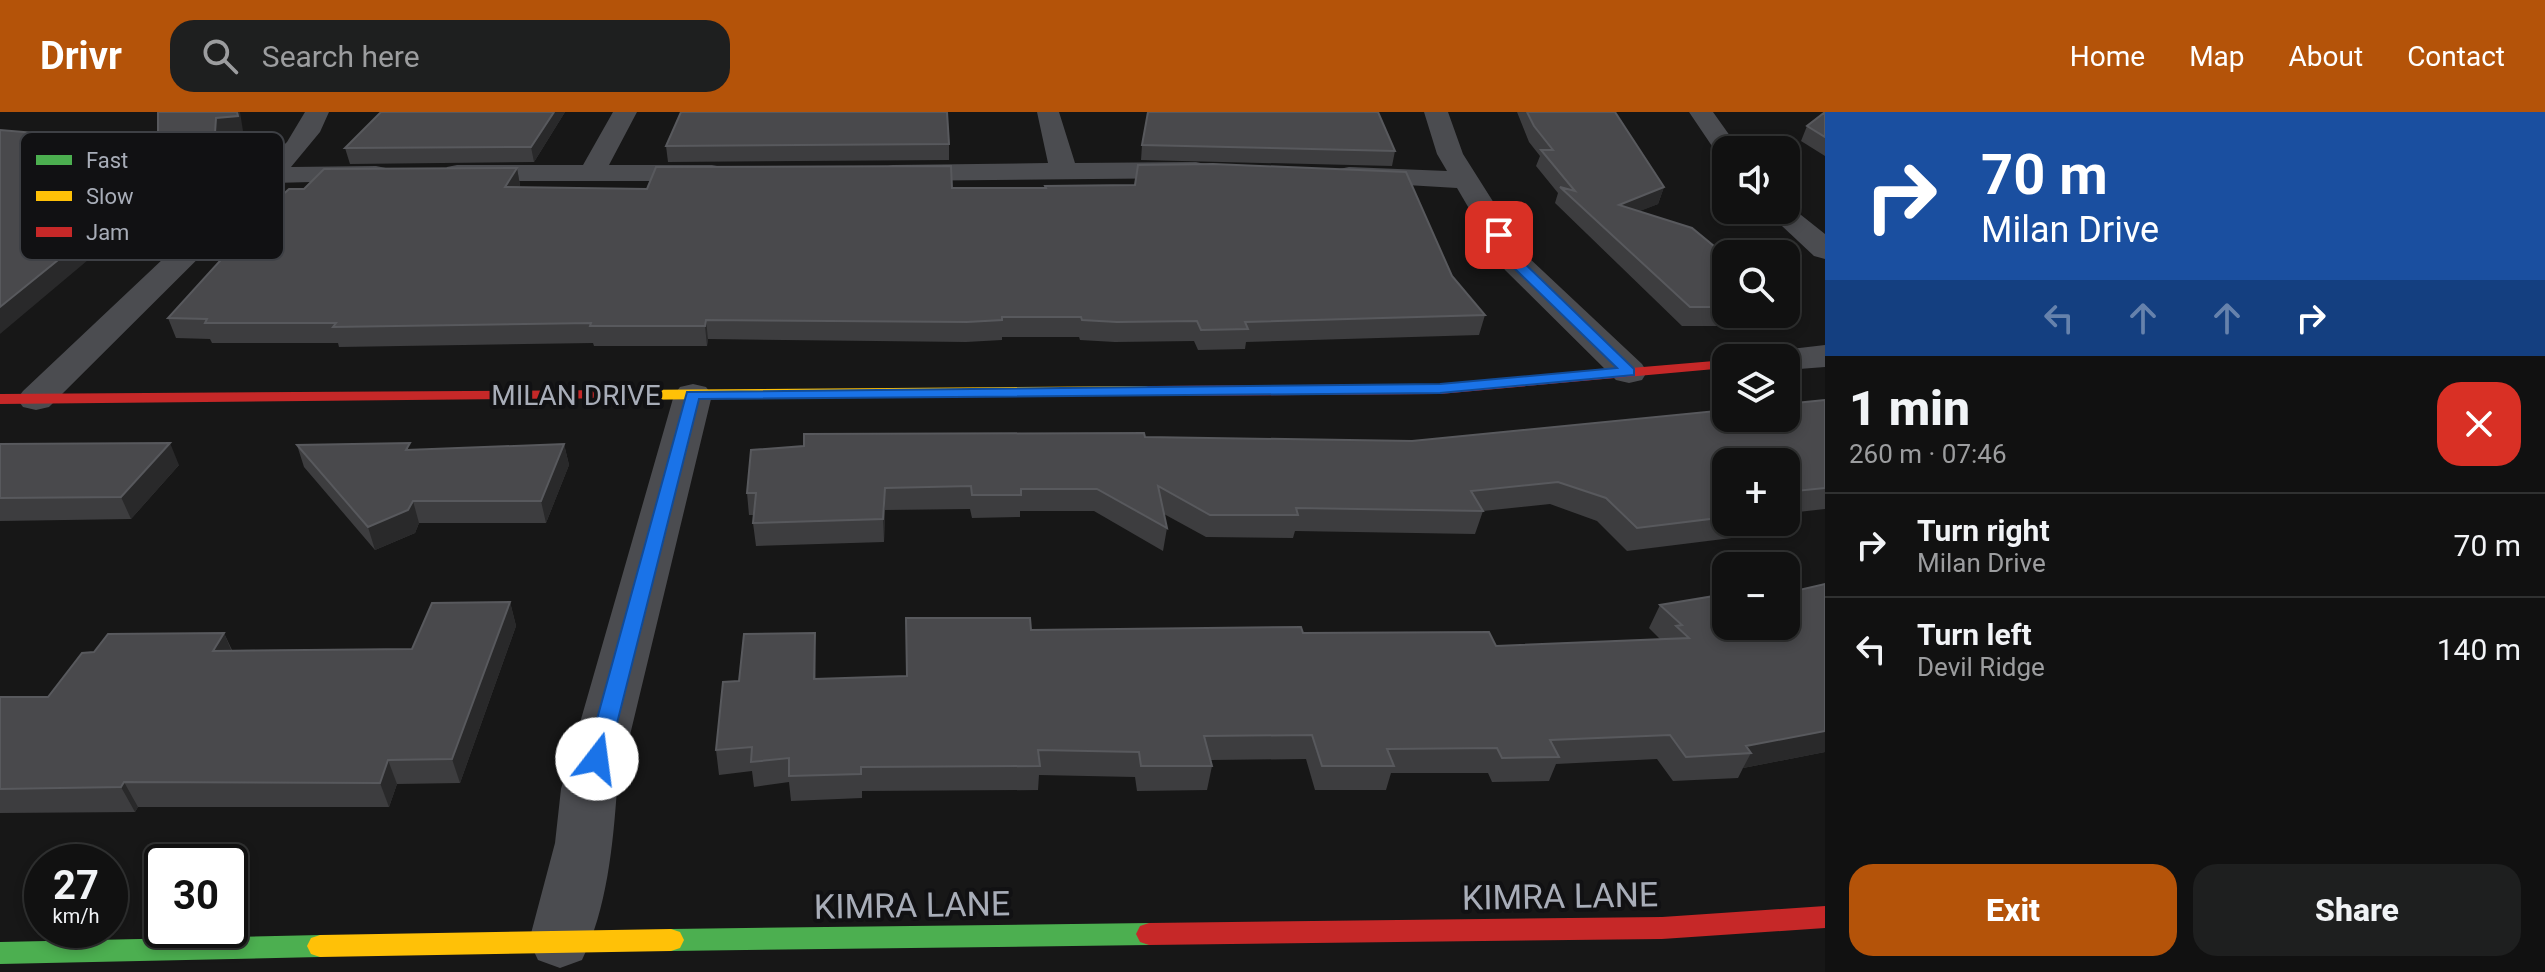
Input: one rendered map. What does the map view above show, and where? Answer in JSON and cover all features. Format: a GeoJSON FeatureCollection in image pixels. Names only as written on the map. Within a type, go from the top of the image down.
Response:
{"type":"FeatureCollection","features":[{"type":"Feature","properties":{"kind":"street"},"geometry":{"type":"LineString","coordinates":[[284,159],[311,127],[317,112]]}},
{"type":"Feature","properties":{"kind":"street"},"geometry":{"type":"LineString","coordinates":[[592,172],[625,112]]}},
{"type":"Feature","properties":{"kind":"street"},"geometry":{"type":"LineString","coordinates":[[1436,112],[1450,154],[1516,263],[1629,372]]}},
{"type":"Feature","properties":{"kind":"street"},"geometry":{"type":"LineString","coordinates":[[1701,112],[1717,136]]}},
{"type":"Feature","properties":{"kind":"street"},"geometry":{"type":"LineString","coordinates":[[1048,114],[1064,173]]}},
{"type":"Feature","properties":{"kind":"street"},"geometry":{"type":"LineString","coordinates":[[859,173],[1227,170]]}},
{"type":"Feature","properties":{"kind":"street"},"geometry":{"type":"LineString","coordinates":[[437,173],[733,173]]}},
{"type":"Feature","properties":{"kind":"street"},"geometry":{"type":"LineString","coordinates":[[1319,173],[1467,180]]}},
{"type":"Feature","properties":{"kind":"street"},"geometry":{"type":"LineString","coordinates":[[284,175],[406,174]]}},
{"type":"Feature","properties":{"kind":"street"},"geometry":{"type":"LineString","coordinates":[[1795,224],[1825,250]]}},
{"type":"Feature","properties":{"kind":"street"},"geometry":{"type":"LineString","coordinates":[[36,399],[179,260]]}},
{"type":"Feature","properties":{"kind":"street"},"geometry":{"type":"LineString","coordinates":[[1800,358],[1825,356]]}},
{"type":"Feature","properties":{"kind":"street","name":"MILAN DRIVE"},"geometry":{"type":"LineString","coordinates":[[0,399],[1440,389],[1712,365]]}},
{"type":"Feature","properties":{"kind":"street"},"geometry":{"type":"LineString","coordinates":[[560,941],[584,843],[589,789],[693,395]]}},
{"type":"Feature","properties":{"kind":"street","name":"KIMRA LANE"},"geometry":{"type":"LineString","coordinates":[[0,953],[560,941],[1662,928],[1825,917]]}},
{"type":"Feature","properties":{"kind":"building"},"geometry":{"type":"Polygon","coordinates":[[[158,112],[237,112],[238,116],[216,118],[215,132],[158,132],[158,112]]]}},
{"type":"Feature","properties":{"kind":"building"},"geometry":{"type":"Polygon","coordinates":[[[381,112],[554,112],[531,147],[345,148],[381,112]]]}},
{"type":"Feature","properties":{"kind":"building"},"geometry":{"type":"Polygon","coordinates":[[[681,112],[947,112],[949,144],[666,146],[681,112]]]}},
{"type":"Feature","properties":{"kind":"building"},"geometry":{"type":"Polygon","coordinates":[[[1148,112],[1378,112],[1395,151],[1142,145],[1148,112]]]}},
{"type":"Feature","properties":{"kind":"building"},"geometry":{"type":"Polygon","coordinates":[[[1527,112],[1615,112],[1664,187],[1619,205],[1692,228],[1712,244],[1712,307],[1690,307],[1560,187],[1575,191],[1541,150],[1553,150],[1527,112]]]}},
{"type":"Feature","properties":{"kind":"building"},"geometry":{"type":"Polygon","coordinates":[[[1825,112],[1825,137],[1807,126],[1825,112]]]}},
{"type":"Feature","properties":{"kind":"building"},"geometry":{"type":"Polygon","coordinates":[[[0,130],[24,132],[20,132],[20,260],[58,260],[0,307],[0,130]]]}},
{"type":"Feature","properties":{"kind":"building"},"geometry":{"type":"Polygon","coordinates":[[[1213,164],[1406,172],[1452,276],[1485,315],[1245,322],[1248,329],[1201,330],[1197,321],[1117,322],[1082,320],[1081,317],[1002,317],[1002,320],[967,322],[706,320],[705,326],[590,326],[591,323],[333,327],[336,323],[205,323],[207,319],[168,318],[221,260],[284,260],[284,194],[289,189],[304,189],[324,169],[517,168],[505,187],[647,189],[656,167],[951,166],[952,188],[1046,188],[1135,185],[1138,165],[1213,164]]]}},
{"type":"Feature","properties":{"kind":"building"},"geometry":{"type":"Polygon","coordinates":[[[1825,400],[1825,488],[1800,491],[1800,448],[1712,448],[1712,519],[1637,528],[1606,498],[1558,482],[1471,491],[1483,511],[1296,508],[1298,515],[1210,515],[1158,486],[1167,528],[1097,489],[1021,489],[1021,495],[972,495],[971,486],[885,488],[883,519],[753,523],[756,493],[747,493],[751,450],[804,446],[804,434],[1144,433],[1145,437],[1412,441],[1712,411],[1712,432],[1800,432],[1800,403],[1825,400]]]}},
{"type":"Feature","properties":{"kind":"building"},"geometry":{"type":"Polygon","coordinates":[[[170,443],[121,497],[0,498],[0,444],[170,443]]]}},
{"type":"Feature","properties":{"kind":"building"},"geometry":{"type":"Polygon","coordinates":[[[410,443],[406,450],[564,444],[541,501],[413,501],[408,510],[368,527],[297,445],[410,443]]]}},
{"type":"Feature","properties":{"kind":"building"},"geometry":{"type":"Polygon","coordinates":[[[1825,584],[1825,731],[1746,746],[1751,753],[1686,757],[1670,735],[1550,740],[1559,757],[1502,758],[1497,748],[1387,749],[1394,766],[1322,766],[1312,735],[1204,736],[1212,766],[1141,766],[1139,752],[1038,750],[1040,766],[861,767],[861,774],[789,776],[789,758],[751,762],[752,747],[716,750],[723,682],[739,681],[744,634],[815,633],[814,679],[907,676],[906,618],[1030,618],[1031,630],[1301,627],[1303,633],[1489,632],[1496,646],[1689,638],[1676,626],[1682,625],[1660,605],[1712,596],[1712,640],[1800,640],[1800,590],[1825,584]]]}},
{"type":"Feature","properties":{"kind":"building"},"geometry":{"type":"Polygon","coordinates":[[[510,602],[452,759],[388,760],[380,783],[124,782],[121,787],[0,789],[0,697],[48,697],[82,653],[94,652],[108,634],[224,633],[213,651],[412,649],[432,603],[510,602]]]}},
{"type":"Feature","properties":{"kind":"traffic: fast"},"geometry":{"type":"LineString","coordinates":[[671,940],[1149,934]]}},
{"type":"Feature","properties":{"kind":"traffic: fast"},"geometry":{"type":"LineString","coordinates":[[0,953],[320,946]]}},
{"type":"Feature","properties":{"kind":"traffic: slow"},"geometry":{"type":"LineString","coordinates":[[621,395],[1148,391]]}},
{"type":"Feature","properties":{"kind":"traffic: slow"},"geometry":{"type":"LineString","coordinates":[[320,946],[671,940]]}},
{"type":"Feature","properties":{"kind":"traffic: jam"},"geometry":{"type":"LineString","coordinates":[[1148,391],[1440,389],[1712,365]]}},
{"type":"Feature","properties":{"kind":"traffic: jam"},"geometry":{"type":"LineString","coordinates":[[0,399],[621,395]]}},
{"type":"Feature","properties":{"kind":"traffic: jam"},"geometry":{"type":"LineString","coordinates":[[1149,934],[1662,928],[1825,917]]}},
{"type":"Feature","properties":{"kind":"route"},"geometry":{"type":"LineString","coordinates":[[597,759],[693,395],[1440,389],[1629,372],[1516,263],[1499,235]]}}]}
